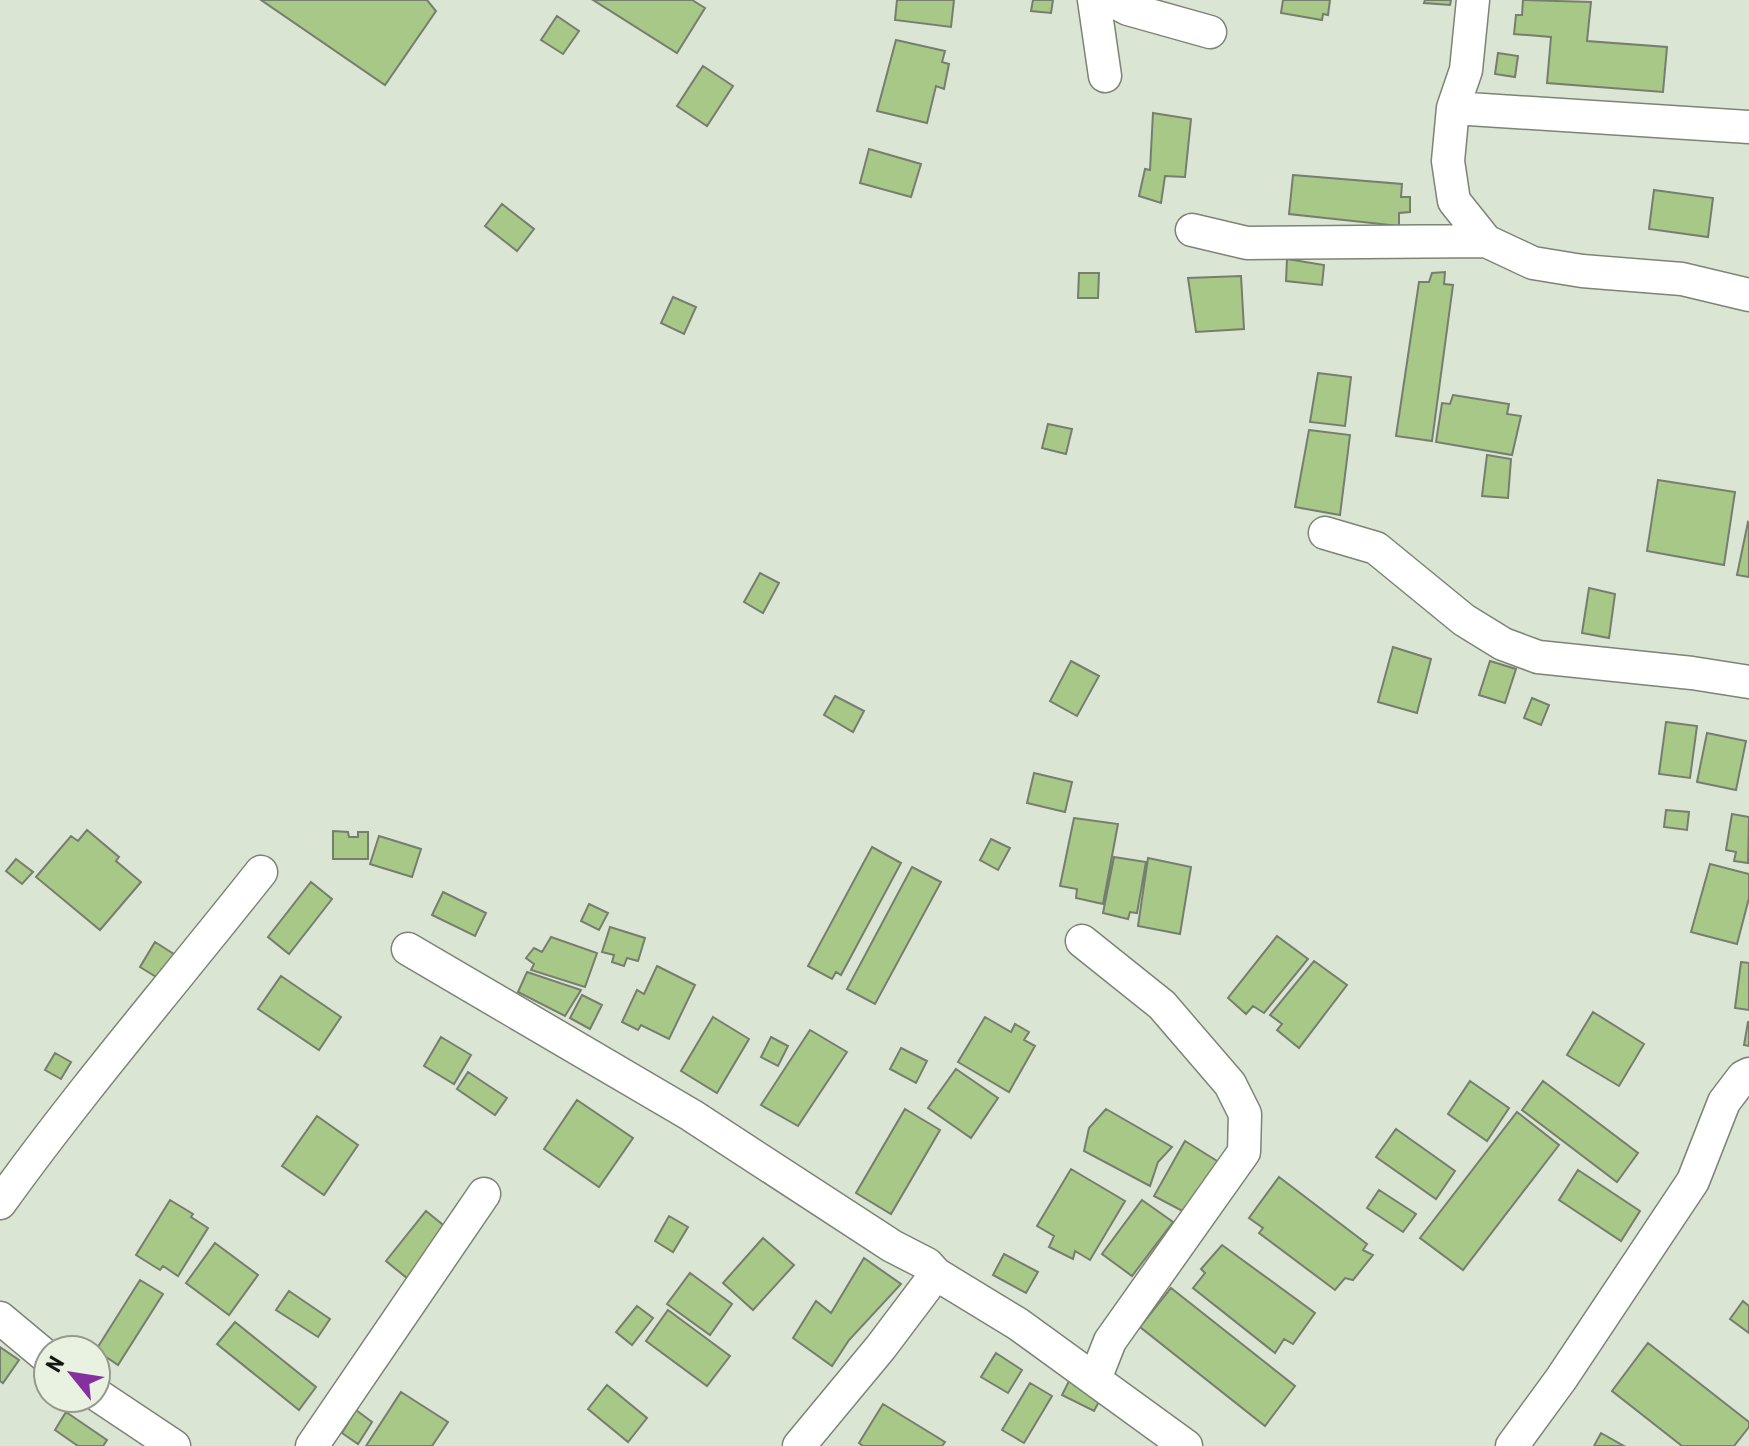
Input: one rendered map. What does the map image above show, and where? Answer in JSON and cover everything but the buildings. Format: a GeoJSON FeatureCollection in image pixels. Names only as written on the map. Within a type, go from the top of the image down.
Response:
{"type":"FeatureCollection","features":[{"type":"Feature","properties":{"kind":"street"},"geometry":{"type":"LineString","coordinates":[[1094,0],[1105,76]]}},
{"type":"Feature","properties":{"kind":"street"},"geometry":{"type":"LineString","coordinates":[[1111,0],[1128,9],[1210,32]]}},
{"type":"Feature","properties":{"kind":"street"},"geometry":{"type":"LineString","coordinates":[[1473,0],[1466,70],[1453,108],[1448,161],[1454,201],[1486,241]]}},
{"type":"Feature","properties":{"kind":"street"},"geometry":{"type":"LineString","coordinates":[[1453,108],[1749,127]]}},
{"type":"Feature","properties":{"kind":"street"},"geometry":{"type":"LineString","coordinates":[[1192,230],[1247,243],[1486,241],[1533,263],[1582,271],[1682,279],[1749,295]]}},
{"type":"Feature","properties":{"kind":"street"},"geometry":{"type":"LineString","coordinates":[[1325,533],[1376,548],[1464,620],[1503,644],[1538,657],[1749,682]]}},
{"type":"Feature","properties":{"kind":"street"},"geometry":{"type":"LineString","coordinates":[[0,1203],[62,1117],[261,872]]}},
{"type":"Feature","properties":{"kind":"street"},"geometry":{"type":"LineString","coordinates":[[1082,941],[1162,1005],[1230,1084],[1245,1114],[1244,1152],[1110,1341],[1095,1379]]}},
{"type":"Feature","properties":{"kind":"street"},"geometry":{"type":"LineString","coordinates":[[408,949],[691,1115],[892,1246],[927,1264],[936,1274],[1018,1324],[1186,1446]]}},
{"type":"Feature","properties":{"kind":"street"},"geometry":{"type":"LineString","coordinates":[[1512,1446],[1561,1379],[1693,1181],[1724,1102],[1743,1077],[1749,1074]]}},
{"type":"Feature","properties":{"kind":"street"},"geometry":{"type":"LineString","coordinates":[[312,1446],[484,1194]]}},
{"type":"Feature","properties":{"kind":"street"},"geometry":{"type":"LineString","coordinates":[[799,1446],[881,1347],[936,1274]]}},
{"type":"Feature","properties":{"kind":"street"},"geometry":{"type":"LineString","coordinates":[[0,1318],[32,1345]]}},
{"type":"Feature","properties":{"kind":"street"},"geometry":{"type":"LineString","coordinates":[[112,1405],[174,1446]]}}]}
